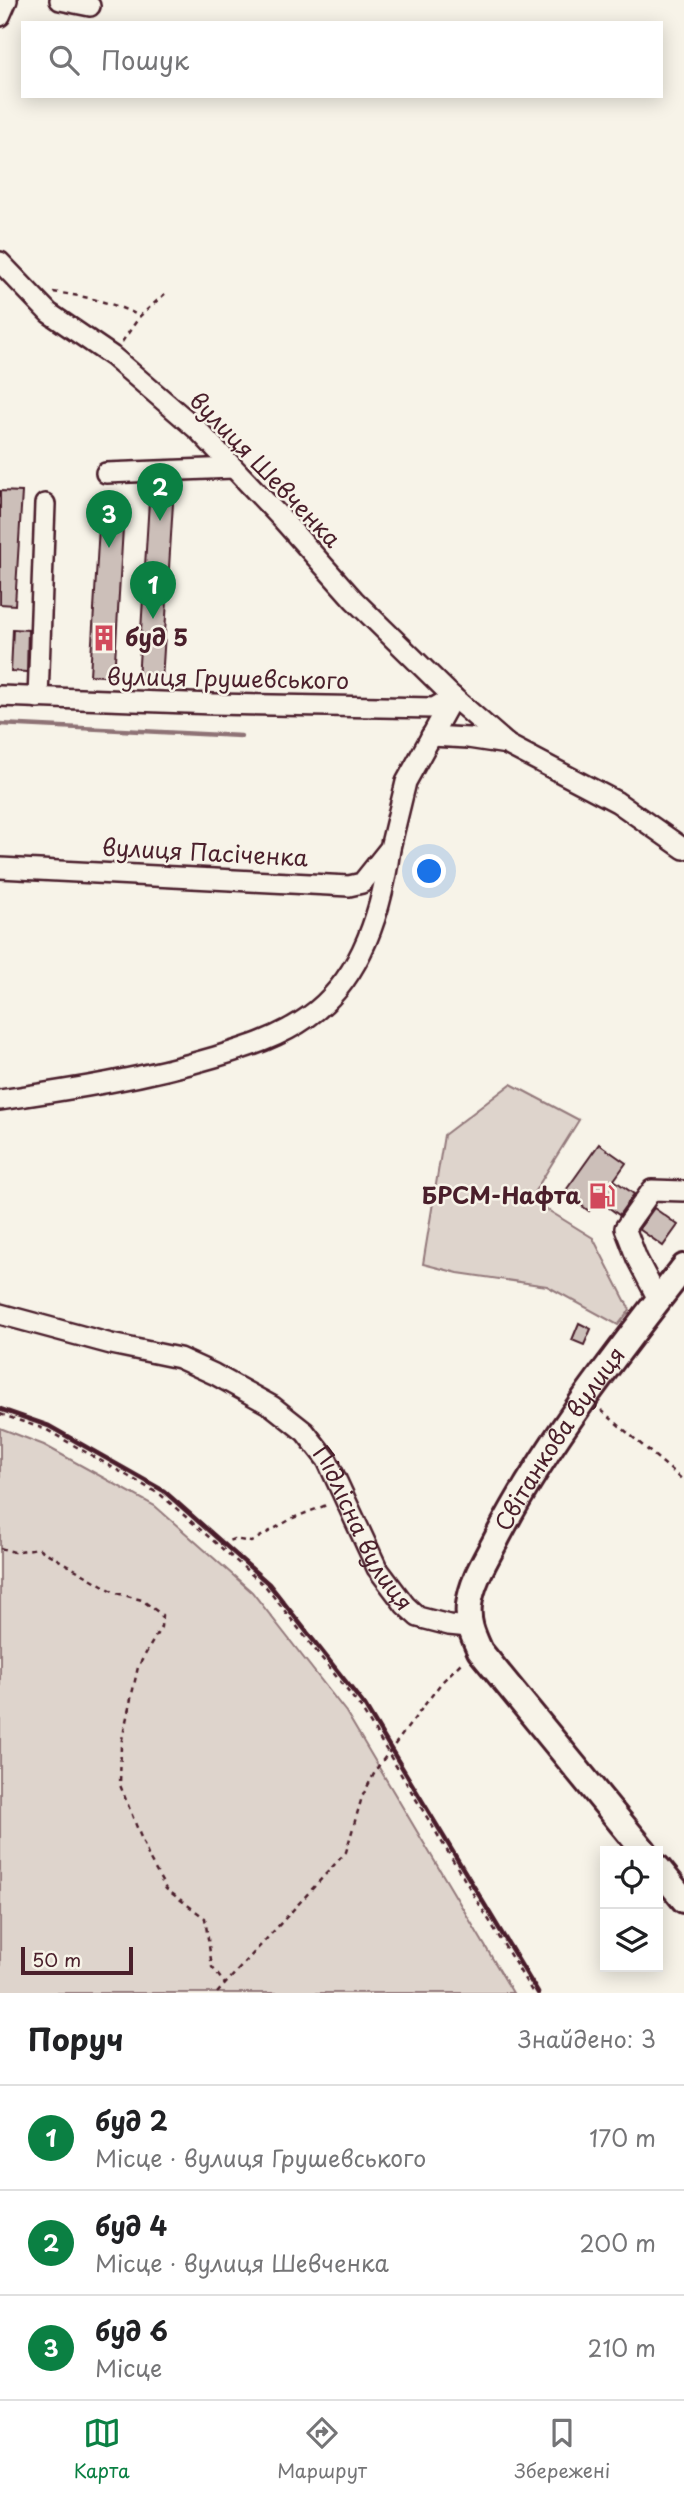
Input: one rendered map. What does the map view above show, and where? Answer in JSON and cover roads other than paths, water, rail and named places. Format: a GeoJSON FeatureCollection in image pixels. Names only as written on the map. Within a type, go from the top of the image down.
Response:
{"type":"FeatureCollection","features":[{"type":"Feature","properties":{"kind":"main road","name":"Світанкова вулиця"},"geometry":{"type":"LineString","coordinates":[[473,1637],[470,1605],[480,1572],[529,1482],[585,1396],[684,1267]]}},
{"type":"Feature","properties":{"kind":"main road"},"geometry":{"type":"LineString","coordinates":[[473,1637],[498,1674],[640,1846]]}},
{"type":"Feature","properties":{"kind":"main road"},"geometry":{"type":"LineString","coordinates":[[663,1874],[684,1900]]}},
{"type":"Feature","properties":{"kind":"street"},"geometry":{"type":"LineString","coordinates":[[0,16],[7,0]]}},
{"type":"Feature","properties":{"kind":"street"},"geometry":{"type":"LineString","coordinates":[[60,0],[90,6]]}},
{"type":"Feature","properties":{"kind":"street","name":"вулиця Шевченка"},"geometry":{"type":"LineString","coordinates":[[0,263],[49,313],[112,356],[199,431],[354,600],[453,697],[508,745]]}},
{"type":"Feature","properties":{"kind":"street"},"geometry":{"type":"LineString","coordinates":[[106,473],[233,468]]}},
{"type":"Feature","properties":{"kind":"street"},"geometry":{"type":"LineString","coordinates":[[38,698],[45,503]]}},
{"type":"Feature","properties":{"kind":"street","name":"вулиця Грушевського"},"geometry":{"type":"LineString","coordinates":[[0,696],[435,708],[453,697]]}},
{"type":"Feature","properties":{"kind":"street","name":"вулиця Пасіченка"},"geometry":{"type":"LineString","coordinates":[[0,1100],[162,1073],[261,1044],[309,1017],[335,991],[359,959],[369,939],[382,895],[406,782],[453,697]]}},
{"type":"Feature","properties":{"kind":"street"},"geometry":{"type":"LineString","coordinates":[[431,736],[468,738],[508,745],[617,802],[684,849]]}},
{"type":"Feature","properties":{"kind":"street","name":"вулиця Пасіченка"},"geometry":{"type":"LineString","coordinates":[[0,868],[349,886],[362,883],[390,848]]}},
{"type":"Feature","properties":{"kind":"street"},"geometry":{"type":"LineString","coordinates":[[659,1301],[637,1259],[625,1228],[652,1190],[684,1191]]}},
{"type":"Feature","properties":{"kind":"street","name":"Підлісна вулиця"},"geometry":{"type":"LineString","coordinates":[[0,1314],[111,1344],[179,1358],[272,1406],[305,1432],[327,1460],[377,1568],[405,1605],[418,1617],[449,1625],[473,1637]]}},
{"type":"Feature","properties":{"kind":"waterway"},"geometry":{"type":"LineString","coordinates":[[0,724],[241,736]]}},
{"type":"Feature","properties":{"kind":"railway"},"geometry":{"type":"LineString","coordinates":[[0,1409],[49,1426],[164,1491],[269,1584],[365,1706],[538,1993]]}},
{"type":"Feature","properties":{"kind":"place","name":"буд 4"},"geometry":{"type":"Point","coordinates":[160,521]}},
{"type":"Feature","properties":{"kind":"place","name":"буд 6"},"geometry":{"type":"Point","coordinates":[109,548]}},
{"type":"Feature","properties":{"kind":"place","name":"буд 2"},"geometry":{"type":"Point","coordinates":[153,619]}},
{"type":"Feature","properties":{"kind":"place","name":"буд 5"},"geometry":{"type":"Point","coordinates":[104,638]}},
{"type":"Feature","properties":{"kind":"place","name":"БРСМ-Нафта"},"geometry":{"type":"Point","coordinates":[602,1196]}}]}
